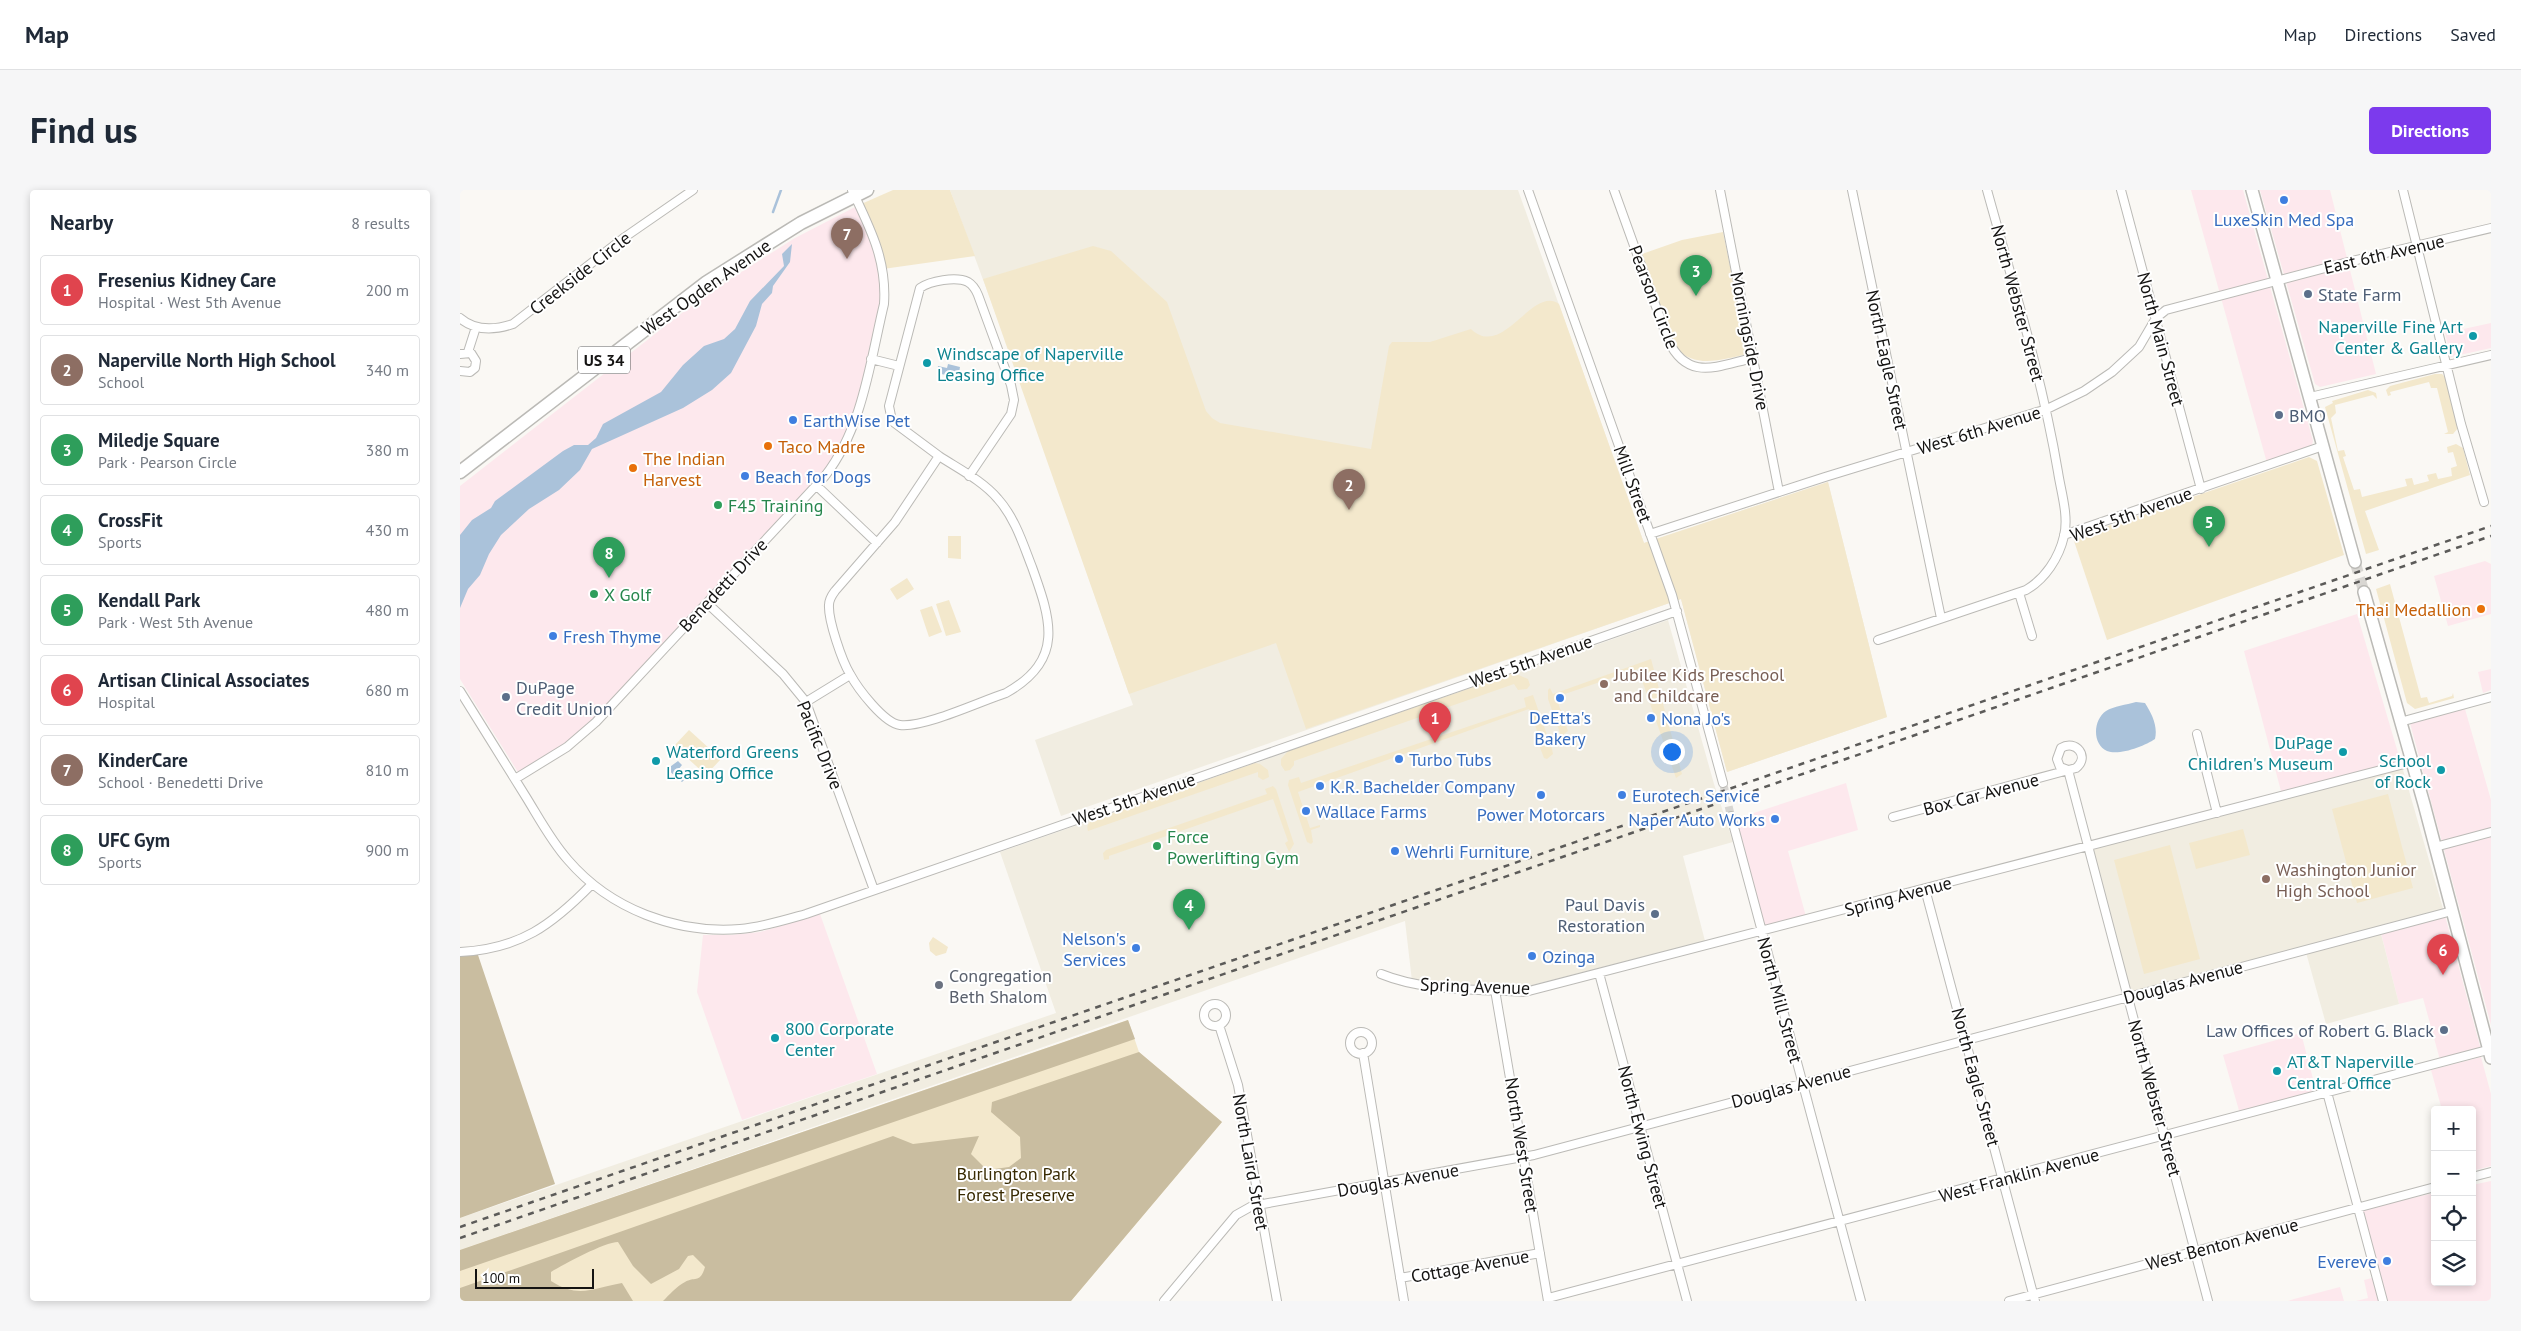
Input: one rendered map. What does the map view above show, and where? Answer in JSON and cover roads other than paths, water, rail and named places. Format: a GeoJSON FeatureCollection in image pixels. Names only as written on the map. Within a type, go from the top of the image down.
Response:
{"type":"FeatureCollection","features":[{"type":"Feature","properties":{"kind":"main road","name":"West Ogden Avenue"},"geometry":{"type":"LineString","coordinates":[[460,472],[707,282],[752,252],[853,193],[867,190]]}},
{"type":"Feature","properties":{"kind":"main road"},"geometry":{"type":"LineString","coordinates":[[2252,190],[2355,562]]}},
{"type":"Feature","properties":{"kind":"main road"},"geometry":{"type":"LineString","coordinates":[[2364,592],[2490,1052]]}},
{"type":"Feature","properties":{"kind":"street","name":"Creekside Circle"},"geometry":{"type":"LineString","coordinates":[[460,318],[476,327],[502,327],[520,319],[625,237],[693,190]]}},
{"type":"Feature","properties":{"kind":"street","name":"Mill Street"},"geometry":{"type":"LineString","coordinates":[[1528,190],[1677,611],[1723,783]]}},
{"type":"Feature","properties":{"kind":"street","name":"Pearson Circle"},"geometry":{"type":"LineString","coordinates":[[1614,190],[1675,355],[1684,363],[1702,368],[1753,358]]}},
{"type":"Feature","properties":{"kind":"street","name":"Morningside Drive"},"geometry":{"type":"LineString","coordinates":[[1720,190],[1779,492]]}},
{"type":"Feature","properties":{"kind":"street","name":"North Eagle Street"},"geometry":{"type":"LineString","coordinates":[[1852,190],[1941,618]]}},
{"type":"Feature","properties":{"kind":"street","name":"North Webster Street"},"geometry":{"type":"LineString","coordinates":[[1987,190],[2047,409],[2064,512],[2064,535]]}},
{"type":"Feature","properties":{"kind":"street","name":"North Main Street"},"geometry":{"type":"LineString","coordinates":[[2120,190],[2201,489]]}},
{"type":"Feature","properties":{"kind":"street"},"geometry":{"type":"LineString","coordinates":[[2403,190],[2484,502]]}},
{"type":"Feature","properties":{"kind":"street","name":"Benedetti Drive"},"geometry":{"type":"LineString","coordinates":[[515,780],[582,735],[836,463],[848,441],[884,304],[884,270],[876,242],[853,193]]}},
{"type":"Feature","properties":{"kind":"street","name":"East 6th Avenue"},"geometry":{"type":"LineString","coordinates":[[2277,280],[2491,228]]}},
{"type":"Feature","properties":{"kind":"street"},"geometry":{"type":"LineString","coordinates":[[940,456],[906,508],[835,591],[829,602],[830,614],[850,675],[886,719],[891,722],[905,725],[921,722],[1006,693],[1027,678],[1039,664],[1047,643],[1049,621],[1028,558],[1014,524],[998,499],[969,476],[895,424],[890,416],[889,406],[920,288],[931,282],[961,280],[972,285],[978,295],[1011,385],[1014,406],[969,476]]}},
{"type":"Feature","properties":{"kind":"street"},"geometry":{"type":"LineString","coordinates":[[2156,318],[2166,310],[2277,280]]}},
{"type":"Feature","properties":{"kind":"street","name":"West 6th Avenue"},"geometry":{"type":"LineString","coordinates":[[1650,534],[2047,409],[2084,391],[2120,366],[2144,341],[2156,318]]}},
{"type":"Feature","properties":{"kind":"street"},"geometry":{"type":"LineString","coordinates":[[460,371],[470,372],[476,365],[473,355],[464,353],[476,327]]}},
{"type":"Feature","properties":{"kind":"street"},"geometry":{"type":"LineString","coordinates":[[2310,397],[2491,355]]}},
{"type":"Feature","properties":{"kind":"street"},"geometry":{"type":"LineString","coordinates":[[871,358],[899,366]]}},
{"type":"Feature","properties":{"kind":"street","name":"West 5th Avenue"},"geometry":{"type":"LineString","coordinates":[[1878,640],[2019,593],[2033,586],[2045,574],[2055,559],[2064,535],[2323,446]]}},
{"type":"Feature","properties":{"kind":"street"},"geometry":{"type":"LineString","coordinates":[[816,486],[877,543]]}},
{"type":"Feature","properties":{"kind":"street"},"geometry":{"type":"LineString","coordinates":[[2019,593],[2032,636]]}},
{"type":"Feature","properties":{"kind":"street","name":"Pacific Drive"},"geometry":{"type":"LineString","coordinates":[[707,603],[783,674],[806,702],[874,890]]}},
{"type":"Feature","properties":{"kind":"street","name":"West 5th Avenue"},"geometry":{"type":"LineString","coordinates":[[460,691],[557,847],[592,884],[628,907],[659,920],[678,926],[721,930],[762,926],[874,890],[1677,611]]}},
{"type":"Feature","properties":{"kind":"street"},"geometry":{"type":"LineString","coordinates":[[806,702],[850,675]]}},
{"type":"Feature","properties":{"kind":"street"},"geometry":{"type":"LineString","coordinates":[[2400,722],[2491,697]]}},
{"type":"Feature","properties":{"kind":"street"},"geometry":{"type":"LineString","coordinates":[[2197,734],[2217,813]]}},
{"type":"Feature","properties":{"kind":"street","name":"Spring Avenue"},"geometry":{"type":"LineString","coordinates":[[1381,974],[1418,985],[1525,992],[2412,762]]}},
{"type":"Feature","properties":{"kind":"street","name":"North Webster Street"},"geometry":{"type":"LineString","coordinates":[[2068,770],[2208,1301]]}},
{"type":"Feature","properties":{"kind":"street","name":"Box Car Avenue"},"geometry":{"type":"LineString","coordinates":[[1893,817],[2068,770]]}},
{"type":"Feature","properties":{"kind":"street","name":"North Mill Street"},"geometry":{"type":"LineString","coordinates":[[1731,816],[1861,1301]]}},
{"type":"Feature","properties":{"kind":"street"},"geometry":{"type":"LineString","coordinates":[[2435,847],[2491,832]]}},
{"type":"Feature","properties":{"kind":"street"},"geometry":{"type":"LineString","coordinates":[[460,952],[496,947],[534,934],[558,917],[592,884]]}},
{"type":"Feature","properties":{"kind":"street","name":"North Eagle Street"},"geometry":{"type":"LineString","coordinates":[[1925,889],[2034,1298]]}},
{"type":"Feature","properties":{"kind":"street","name":"Douglas Avenue"},"geometry":{"type":"LineString","coordinates":[[1164,1301],[1236,1215],[1245,1208],[1525,1157],[2452,911]]}},
{"type":"Feature","properties":{"kind":"street","name":"North Ewing Street"},"geometry":{"type":"LineString","coordinates":[[1599,974],[1687,1301]]}},
{"type":"Feature","properties":{"kind":"street","name":"North West Street"},"geometry":{"type":"LineString","coordinates":[[1495,990],[1548,1300]]}},
{"type":"Feature","properties":{"kind":"street","name":"North Laird Street"},"geometry":{"type":"LineString","coordinates":[[1219,1025],[1238,1085],[1277,1301]]}},
{"type":"Feature","properties":{"kind":"street","name":"West Franklin Avenue"},"geometry":{"type":"LineString","coordinates":[[1548,1300],[2327,1092],[2490,1052]]}},
{"type":"Feature","properties":{"kind":"street"},"geometry":{"type":"LineString","coordinates":[[1363,1053],[1404,1301]]}},
{"type":"Feature","properties":{"kind":"street"},"geometry":{"type":"LineString","coordinates":[[2327,1092],[2383,1301]]}},
{"type":"Feature","properties":{"kind":"street"},"geometry":{"type":"LineString","coordinates":[[2476,1176],[2491,1172]]}},
{"type":"Feature","properties":{"kind":"street","name":"West Benton Avenue"},"geometry":{"type":"LineString","coordinates":[[2009,1301],[2034,1298],[2196,1251],[2431,1188]]}},
{"type":"Feature","properties":{"kind":"street","name":"Cottage Avenue"},"geometry":{"type":"LineString","coordinates":[[1400,1278],[1540,1254]]}},
{"type":"Feature","properties":{"kind":"water"},"geometry":{"type":"Polygon","coordinates":[[[792,244],[790,262],[773,286],[772,293],[762,304],[756,326],[731,373],[712,390],[683,408],[592,449],[580,470],[559,490],[529,509],[501,535],[489,554],[480,575],[468,589],[460,608],[460,535],[472,520],[491,508],[495,501],[563,451],[574,445],[588,445],[596,438],[603,424],[661,392],[683,365],[704,346],[724,339],[735,329],[750,301],[784,266],[782,254],[792,244]]]}},
{"type":"Feature","properties":{"kind":"water"},"geometry":{"type":"Polygon","coordinates":[[[948,364],[960,367],[959,373],[951,371],[950,376],[937,373],[938,366],[947,368],[948,364]]]}},
{"type":"Feature","properties":{"kind":"water"},"geometry":{"type":"Polygon","coordinates":[[[2136,702],[2145,703],[2150,711],[2155,725],[2155,739],[2145,745],[2125,751],[2112,752],[2102,748],[2096,732],[2102,715],[2109,709],[2136,702]]]}},
{"type":"Feature","properties":{"kind":"water"},"geometry":{"type":"Polygon","coordinates":[[[678,761],[682,765],[678,770],[687,777],[682,782],[667,769],[678,761]]]}},
{"type":"Feature","properties":{"kind":"waterway"},"geometry":{"type":"LineString","coordinates":[[773,212],[781,190]]}},
{"type":"Feature","properties":{"kind":"tunnel"},"geometry":{"type":"LineString","coordinates":[[2355,562],[2364,592]]}},
{"type":"Feature","properties":{"kind":"tunnel"},"geometry":{"type":"LineString","coordinates":[[1723,783],[1731,816]]}},
{"type":"Feature","properties":{"kind":"railway"},"geometry":{"type":"LineString","coordinates":[[460,1227],[2491,526]]}},
{"type":"Feature","properties":{"kind":"railway"},"geometry":{"type":"LineString","coordinates":[[460,1238],[2491,536]]}},
{"type":"Feature","properties":{"kind":"place","name":"LuxeSkin Med Spa"},"geometry":{"type":"Point","coordinates":[2284,200]}},
{"type":"Feature","properties":{"kind":"place","name":"KinderCare"},"geometry":{"type":"Point","coordinates":[847,259]}},
{"type":"Feature","properties":{"kind":"place","name":"State Farm"},"geometry":{"type":"Point","coordinates":[2308,294]}},
{"type":"Feature","properties":{"kind":"place","name":"Miledje Square"},"geometry":{"type":"Point","coordinates":[1696,296]}},
{"type":"Feature","properties":{"kind":"place","name":"Naperville Fine Art Center & Gallery"},"geometry":{"type":"Point","coordinates":[2473,336]}},
{"type":"Feature","properties":{"kind":"place","name":"Windscape of Naperville Leasing Office"},"geometry":{"type":"Point","coordinates":[927,363]}},
{"type":"Feature","properties":{"kind":"place","name":"BMO"},"geometry":{"type":"Point","coordinates":[2279,415]}},
{"type":"Feature","properties":{"kind":"place","name":"EarthWise Pet"},"geometry":{"type":"Point","coordinates":[793,420]}},
{"type":"Feature","properties":{"kind":"place","name":"Taco Madre"},"geometry":{"type":"Point","coordinates":[768,446]}},
{"type":"Feature","properties":{"kind":"place","name":"The Indian Harvest"},"geometry":{"type":"Point","coordinates":[633,468]}},
{"type":"Feature","properties":{"kind":"place","name":"Beach for Dogs"},"geometry":{"type":"Point","coordinates":[745,476]}},
{"type":"Feature","properties":{"kind":"place","name":"F45 Training"},"geometry":{"type":"Point","coordinates":[718,505]}},
{"type":"Feature","properties":{"kind":"place","name":"Naperville North High School"},"geometry":{"type":"Point","coordinates":[1349,510]}},
{"type":"Feature","properties":{"kind":"place","name":"Kendall Park"},"geometry":{"type":"Point","coordinates":[2209,547]}},
{"type":"Feature","properties":{"kind":"place","name":"UFC Gym"},"geometry":{"type":"Point","coordinates":[609,578]}},
{"type":"Feature","properties":{"kind":"place","name":"X Golf"},"geometry":{"type":"Point","coordinates":[594,594]}},
{"type":"Feature","properties":{"kind":"place","name":"Thai Medallion"},"geometry":{"type":"Point","coordinates":[2481,609]}},
{"type":"Feature","properties":{"kind":"place","name":"Fresh Thyme"},"geometry":{"type":"Point","coordinates":[553,636]}},
{"type":"Feature","properties":{"kind":"place","name":"Jubilee Kids Preschool and Childcare"},"geometry":{"type":"Point","coordinates":[1604,684]}},
{"type":"Feature","properties":{"kind":"place","name":"DuPage Credit Union"},"geometry":{"type":"Point","coordinates":[506,697]}},
{"type":"Feature","properties":{"kind":"place","name":"DeEtta's Bakery"},"geometry":{"type":"Point","coordinates":[1560,698]}},
{"type":"Feature","properties":{"kind":"place","name":"Nona Jo's"},"geometry":{"type":"Point","coordinates":[1651,718]}},
{"type":"Feature","properties":{"kind":"place","name":"Fresenius Kidney Care"},"geometry":{"type":"Point","coordinates":[1435,743]}},
{"type":"Feature","properties":{"kind":"place","name":"DuPage Children's Museum"},"geometry":{"type":"Point","coordinates":[2343,752]}},
{"type":"Feature","properties":{"kind":"place","name":"Turbo Tubs"},"geometry":{"type":"Point","coordinates":[1399,759]}},
{"type":"Feature","properties":{"kind":"place","name":"Waterford Greens Leasing Office"},"geometry":{"type":"Point","coordinates":[656,761]}},
{"type":"Feature","properties":{"kind":"place","name":"School of Rock"},"geometry":{"type":"Point","coordinates":[2441,770]}},
{"type":"Feature","properties":{"kind":"place","name":"K.R. Bachelder Company"},"geometry":{"type":"Point","coordinates":[1320,786]}},
{"type":"Feature","properties":{"kind":"place","name":"Power Motorcars"},"geometry":{"type":"Point","coordinates":[1541,795]}},
{"type":"Feature","properties":{"kind":"place","name":"Eurotech Service"},"geometry":{"type":"Point","coordinates":[1622,795]}},
{"type":"Feature","properties":{"kind":"place","name":"Wallace Farms"},"geometry":{"type":"Point","coordinates":[1306,811]}},
{"type":"Feature","properties":{"kind":"place","name":"Naper Auto Works"},"geometry":{"type":"Point","coordinates":[1775,819]}},
{"type":"Feature","properties":{"kind":"place","name":"Force Powerlifting Gym"},"geometry":{"type":"Point","coordinates":[1157,846]}},
{"type":"Feature","properties":{"kind":"place","name":"Wehrli Furniture"},"geometry":{"type":"Point","coordinates":[1395,851]}},
{"type":"Feature","properties":{"kind":"place","name":"Washington Junior High School"},"geometry":{"type":"Point","coordinates":[2266,879]}},
{"type":"Feature","properties":{"kind":"place","name":"Paul Davis Restoration"},"geometry":{"type":"Point","coordinates":[1655,914]}},
{"type":"Feature","properties":{"kind":"place","name":"CrossFit"},"geometry":{"type":"Point","coordinates":[1189,930]}},
{"type":"Feature","properties":{"kind":"place","name":"Nelson's Services"},"geometry":{"type":"Point","coordinates":[1136,948]}},
{"type":"Feature","properties":{"kind":"place","name":"Ozinga"},"geometry":{"type":"Point","coordinates":[1532,956]}},
{"type":"Feature","properties":{"kind":"place","name":"Artisan Clinical Associates"},"geometry":{"type":"Point","coordinates":[2443,975]}},
{"type":"Feature","properties":{"kind":"place","name":"Congregation Beth Shalom"},"geometry":{"type":"Point","coordinates":[939,985]}},
{"type":"Feature","properties":{"kind":"place","name":"Law Offices of Robert G. Black"},"geometry":{"type":"Point","coordinates":[2444,1030]}},
{"type":"Feature","properties":{"kind":"place","name":"800 Corporate Center"},"geometry":{"type":"Point","coordinates":[775,1038]}},
{"type":"Feature","properties":{"kind":"place","name":"AT&T Naperville Central Office"},"geometry":{"type":"Point","coordinates":[2277,1071]}},
{"type":"Feature","properties":{"kind":"place","name":"Evereve"},"geometry":{"type":"Point","coordinates":[2387,1261]}},
{"type":"Feature","properties":{"kind":"park label","name":"Burlington Park Forest Preserve"},"geometry":{"type":"Point","coordinates":[1016,1183]}}]}
